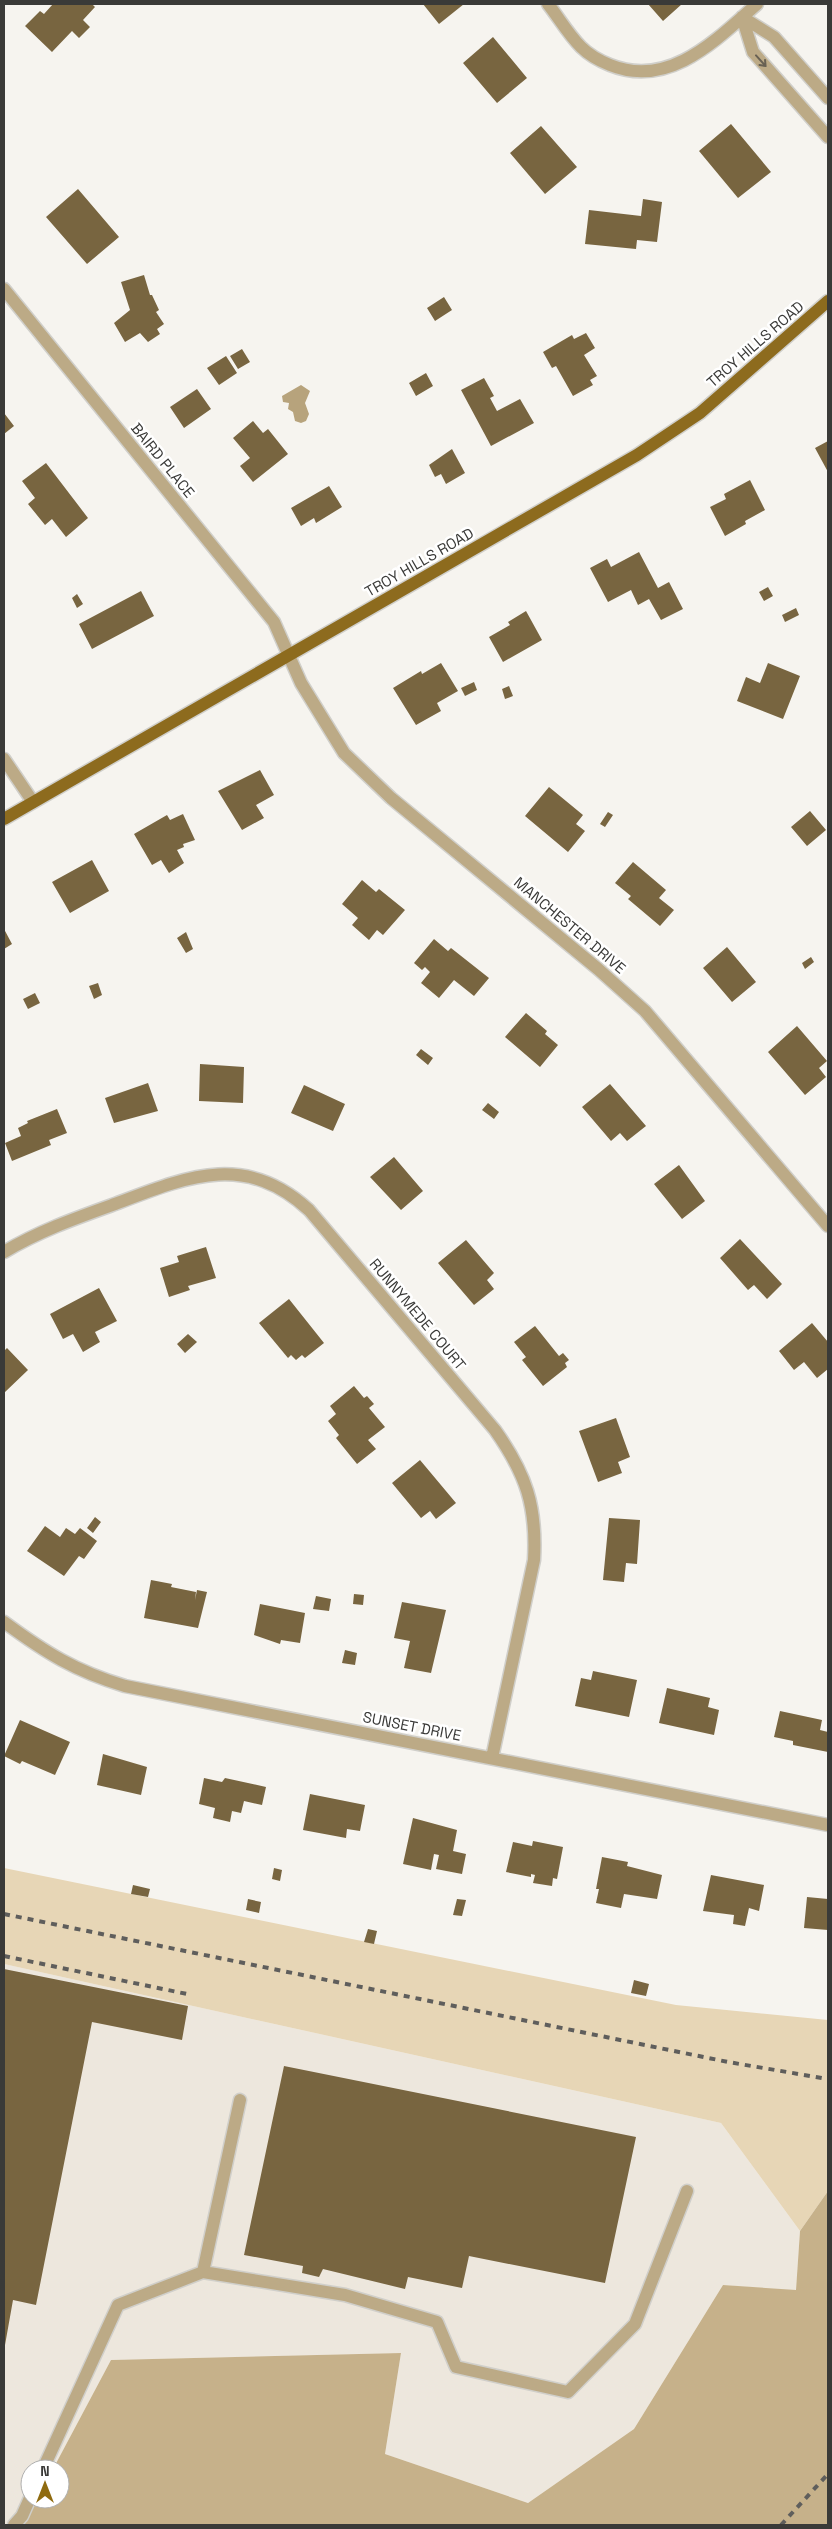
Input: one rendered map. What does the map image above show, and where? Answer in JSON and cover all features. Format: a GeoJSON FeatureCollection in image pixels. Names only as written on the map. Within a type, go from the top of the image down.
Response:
{"type":"FeatureCollection","features":[{"type":"Feature","properties":{"kind":"main road","name":"TROY HILLS ROAD"},"geometry":{"type":"LineString","coordinates":[[4,819],[637,456],[700,413],[828,302]]}},
{"type":"Feature","properties":{"kind":"street"},"geometry":{"type":"LineString","coordinates":[[548,4],[581,47],[600,61],[635,72],[660,70],[695,56],[757,4]]}},
{"type":"Feature","properties":{"kind":"street"},"geometry":{"type":"LineString","coordinates":[[742,17],[774,37],[828,98]]}},
{"type":"Feature","properties":{"kind":"street"},"geometry":{"type":"LineString","coordinates":[[742,17],[753,52],[828,137]]}},
{"type":"Feature","properties":{"kind":"street","name":"BAIRD PLACE"},"geometry":{"type":"LineString","coordinates":[[4,289],[274,622],[289,656]]}},
{"type":"Feature","properties":{"kind":"street","name":"MANCHESTER DRIVE"},"geometry":{"type":"LineString","coordinates":[[289,656],[301,683],[344,753],[391,798],[576,950],[644,1011],[828,1226]]}},
{"type":"Feature","properties":{"kind":"street"},"geometry":{"type":"LineString","coordinates":[[4,759],[33,802]]}},
{"type":"Feature","properties":{"kind":"street","name":"RUNNYMEDE COURT"},"geometry":{"type":"LineString","coordinates":[[4,1252],[45,1229],[195,1176],[223,1173],[264,1180],[295,1197],[309,1210],[495,1430],[511,1453],[524,1477],[532,1504],[536,1532],[534,1560],[492,1758]]}},
{"type":"Feature","properties":{"kind":"street","name":"SUNSET DRIVE"},"geometry":{"type":"LineString","coordinates":[[4,1622],[67,1666],[93,1677],[125,1686],[828,1825]]}},
{"type":"Feature","properties":{"kind":"street"},"geometry":{"type":"LineString","coordinates":[[203,2272],[240,2100]]}},
{"type":"Feature","properties":{"kind":"street"},"geometry":{"type":"LineString","coordinates":[[48,2459],[118,2305],[203,2272],[345,2295],[437,2322],[456,2367],[568,2392],[636,2324],[687,2190]]}},
{"type":"Feature","properties":{"kind":"street"},"geometry":{"type":"LineString","coordinates":[[14,2525],[25,2509]]}},
{"type":"Feature","properties":{"kind":"shaded area"},"geometry":{"type":"Polygon","coordinates":[[[301,385],[310,391],[305,403],[309,414],[306,421],[301,423],[295,421],[293,412],[288,409],[289,403],[283,402],[282,396],[301,385]]]}},
{"type":"Feature","properties":{"kind":"shaded area"},"geometry":{"type":"Polygon","coordinates":[[[4,1868],[676,2005],[828,2020],[828,2191],[800,2231],[721,2123],[4,1964],[4,1868]]]}},
{"type":"Feature","properties":{"kind":"shaded area"},"geometry":{"type":"Polygon","coordinates":[[[4,1964],[721,2123],[800,2231],[796,2291],[723,2285],[634,2429],[528,2503],[385,2454],[401,2353],[111,2360],[58,2459],[20,2459],[20,2509],[32,2509],[23,2525],[4,2525],[4,1964]]]}},
{"type":"Feature","properties":{"kind":"shaded area"},"geometry":{"type":"Polygon","coordinates":[[[828,2191],[828,2525],[23,2525],[32,2509],[70,2509],[70,2459],[58,2459],[111,2360],[401,2353],[385,2454],[528,2503],[634,2429],[723,2285],[796,2290],[800,2231],[828,2191]]]}},
{"type":"Feature","properties":{"kind":"building"},"geometry":{"type":"Polygon","coordinates":[[[53,4],[92,4],[95,7],[83,20],[90,27],[79,38],[72,31],[52,52],[25,26],[40,11],[44,14],[53,4]]]}},
{"type":"Feature","properties":{"kind":"building"},"geometry":{"type":"Polygon","coordinates":[[[423,4],[464,4],[439,24],[423,4]]]}},
{"type":"Feature","properties":{"kind":"building"},"geometry":{"type":"Polygon","coordinates":[[[648,4],[682,4],[663,21],[648,4]]]}},
{"type":"Feature","properties":{"kind":"building"},"geometry":{"type":"Polygon","coordinates":[[[493,37],[527,78],[497,103],[463,63],[493,37]]]}},
{"type":"Feature","properties":{"kind":"building"},"geometry":{"type":"Polygon","coordinates":[[[731,124],[771,172],[738,198],[699,151],[731,124]]]}},
{"type":"Feature","properties":{"kind":"building"},"geometry":{"type":"Polygon","coordinates":[[[541,126],[577,167],[545,194],[510,153],[541,126]]]}},
{"type":"Feature","properties":{"kind":"building"},"geometry":{"type":"Polygon","coordinates":[[[78,189],[119,237],[87,264],[46,217],[78,189]]]}},
{"type":"Feature","properties":{"kind":"building"},"geometry":{"type":"Polygon","coordinates":[[[643,199],[662,202],[657,242],[637,240],[636,249],[585,244],[589,210],[641,216],[643,199]]]}},
{"type":"Feature","properties":{"kind":"building"},"geometry":{"type":"Polygon","coordinates":[[[144,275],[150,295],[152,295],[159,310],[156,312],[164,324],[157,329],[160,334],[148,342],[140,333],[125,342],[114,323],[130,310],[121,282],[144,275]]]}},
{"type":"Feature","properties":{"kind":"building"},"geometry":{"type":"Polygon","coordinates":[[[444,297],[452,310],[435,321],[427,308],[444,297]]]}},
{"type":"Feature","properties":{"kind":"building"},"geometry":{"type":"Polygon","coordinates":[[[586,333],[595,348],[584,355],[597,376],[590,380],[593,385],[573,396],[556,366],[552,368],[543,352],[572,335],[574,339],[586,333]]]}},
{"type":"Feature","properties":{"kind":"building"},"geometry":{"type":"Polygon","coordinates":[[[242,349],[250,362],[238,369],[230,356],[242,349]]]}},
{"type":"Feature","properties":{"kind":"building"},"geometry":{"type":"Polygon","coordinates":[[[226,356],[237,373],[219,385],[207,368],[226,356]]]}},
{"type":"Feature","properties":{"kind":"building"},"geometry":{"type":"Polygon","coordinates":[[[426,373],[433,386],[416,396],[409,383],[426,373]]]}},
{"type":"Feature","properties":{"kind":"building"},"geometry":{"type":"Polygon","coordinates":[[[484,378],[494,396],[490,398],[497,411],[520,399],[534,423],[491,446],[461,390],[484,378]]]}},
{"type":"Feature","properties":{"kind":"building"},"geometry":{"type":"Polygon","coordinates":[[[197,389],[211,409],[184,428],[170,407],[197,389]]]}},
{"type":"Feature","properties":{"kind":"building"},"geometry":{"type":"Polygon","coordinates":[[[4,413],[14,426],[4,434],[4,413]]]}},
{"type":"Feature","properties":{"kind":"building"},"geometry":{"type":"Polygon","coordinates":[[[253,421],[263,433],[268,429],[288,454],[253,482],[240,466],[250,458],[233,438],[253,421]]]}},
{"type":"Feature","properties":{"kind":"building"},"geometry":{"type":"Polygon","coordinates":[[[828,441],[828,472],[815,448],[828,441]]]}},
{"type":"Feature","properties":{"kind":"building"},"geometry":{"type":"Polygon","coordinates":[[[452,449],[465,473],[446,484],[441,474],[435,477],[429,465],[452,449]]]}},
{"type":"Feature","properties":{"kind":"building"},"geometry":{"type":"Polygon","coordinates":[[[46,463],[88,518],[66,537],[52,519],[45,525],[28,504],[35,498],[22,481],[46,463]]]}},
{"type":"Feature","properties":{"kind":"building"},"geometry":{"type":"Polygon","coordinates":[[[750,480],[765,510],[745,521],[746,524],[725,536],[710,507],[726,499],[724,494],[750,480]]]}},
{"type":"Feature","properties":{"kind":"building"},"geometry":{"type":"Polygon","coordinates":[[[329,486],[342,507],[316,523],[314,518],[301,526],[291,508],[329,486]]]}},
{"type":"Feature","properties":{"kind":"building"},"geometry":{"type":"Polygon","coordinates":[[[639,552],[658,588],[669,582],[683,609],[661,620],[649,599],[638,605],[631,590],[608,602],[590,568],[607,559],[611,567],[639,552]]]}},
{"type":"Feature","properties":{"kind":"building"},"geometry":{"type":"Polygon","coordinates":[[[768,587],[773,596],[764,601],[759,592],[768,587]]]}},
{"type":"Feature","properties":{"kind":"building"},"geometry":{"type":"Polygon","coordinates":[[[141,591],[154,616],[92,649],[79,624],[141,591]]]}},
{"type":"Feature","properties":{"kind":"building"},"geometry":{"type":"Polygon","coordinates":[[[77,594],[83,604],[77,608],[72,598],[77,594]]]}},
{"type":"Feature","properties":{"kind":"building"},"geometry":{"type":"Polygon","coordinates":[[[796,608],[799,615],[785,622],[782,615],[796,608]]]}},
{"type":"Feature","properties":{"kind":"building"},"geometry":{"type":"Polygon","coordinates":[[[526,611],[542,640],[503,662],[489,637],[510,625],[508,622],[526,611]]]}},
{"type":"Feature","properties":{"kind":"building"},"geometry":{"type":"Polygon","coordinates":[[[441,663],[458,691],[437,703],[441,711],[416,725],[393,688],[421,671],[422,674],[441,663]]]}},
{"type":"Feature","properties":{"kind":"building"},"geometry":{"type":"Polygon","coordinates":[[[768,663],[800,676],[783,719],[737,701],[746,677],[760,683],[768,663]]]}},
{"type":"Feature","properties":{"kind":"building"},"geometry":{"type":"Polygon","coordinates":[[[474,682],[477,690],[465,696],[461,688],[474,682]]]}},
{"type":"Feature","properties":{"kind":"building"},"geometry":{"type":"Polygon","coordinates":[[[509,686],[513,696],[505,699],[502,689],[509,686]]]}},
{"type":"Feature","properties":{"kind":"building"},"geometry":{"type":"Polygon","coordinates":[[[260,770],[274,795],[256,805],[264,818],[242,830],[218,791],[260,770]]]}},
{"type":"Feature","properties":{"kind":"building"},"geometry":{"type":"Polygon","coordinates":[[[549,787],[583,815],[576,824],[585,831],[568,852],[525,816],[549,787]]]}},
{"type":"Feature","properties":{"kind":"building"},"geometry":{"type":"Polygon","coordinates":[[[810,811],[826,830],[807,846],[791,827],[810,811]]]}},
{"type":"Feature","properties":{"kind":"building"},"geometry":{"type":"Polygon","coordinates":[[[608,812],[613,815],[605,827],[600,824],[608,812]]]}},
{"type":"Feature","properties":{"kind":"building"},"geometry":{"type":"Polygon","coordinates":[[[183,814],[195,840],[183,844],[184,847],[177,850],[184,863],[169,873],[161,860],[152,865],[134,834],[167,815],[170,820],[183,814]]]}},
{"type":"Feature","properties":{"kind":"building"},"geometry":{"type":"Polygon","coordinates":[[[92,860],[109,891],[70,913],[52,882],[92,860]]]}},
{"type":"Feature","properties":{"kind":"building"},"geometry":{"type":"Polygon","coordinates":[[[633,862],[666,890],[659,898],[674,910],[660,926],[628,899],[631,896],[615,883],[633,862]]]}},
{"type":"Feature","properties":{"kind":"building"},"geometry":{"type":"Polygon","coordinates":[[[362,880],[376,892],[379,889],[405,910],[383,935],[377,930],[369,940],[352,925],[358,918],[342,904],[362,880]]]}},
{"type":"Feature","properties":{"kind":"building"},"geometry":{"type":"Polygon","coordinates":[[[4,929],[12,944],[4,949],[4,929]]]}},
{"type":"Feature","properties":{"kind":"building"},"geometry":{"type":"Polygon","coordinates":[[[186,932],[193,949],[186,953],[177,938],[186,932]]]}},
{"type":"Feature","properties":{"kind":"building"},"geometry":{"type":"Polygon","coordinates":[[[434,939],[448,951],[451,948],[489,978],[474,996],[454,980],[439,998],[421,983],[430,972],[425,967],[422,970],[414,963],[434,939]]]}},
{"type":"Feature","properties":{"kind":"building"},"geometry":{"type":"Polygon","coordinates":[[[727,947],[756,982],[732,1002],[703,968],[727,947]]]}},
{"type":"Feature","properties":{"kind":"building"},"geometry":{"type":"Polygon","coordinates":[[[811,957],[814,962],[805,969],[802,963],[811,957]]]}},
{"type":"Feature","properties":{"kind":"building"},"geometry":{"type":"Polygon","coordinates":[[[98,983],[102,995],[94,999],[89,986],[98,983]]]}},
{"type":"Feature","properties":{"kind":"building"},"geometry":{"type":"Polygon","coordinates":[[[35,993],[40,1003],[28,1009],[23,999],[35,993]]]}},
{"type":"Feature","properties":{"kind":"building"},"geometry":{"type":"Polygon","coordinates":[[[526,1013],[547,1031],[545,1034],[558,1045],[540,1067],[505,1037],[526,1013]]]}},
{"type":"Feature","properties":{"kind":"building"},"geometry":{"type":"Polygon","coordinates":[[[797,1026],[827,1061],[819,1068],[826,1077],[805,1095],[768,1052],[797,1026]]]}},
{"type":"Feature","properties":{"kind":"building"},"geometry":{"type":"Polygon","coordinates":[[[421,1049],[433,1058],[428,1065],[416,1055],[421,1049]]]}},
{"type":"Feature","properties":{"kind":"building"},"geometry":{"type":"Polygon","coordinates":[[[200,1064],[244,1067],[243,1103],[199,1101],[200,1064]]]}},
{"type":"Feature","properties":{"kind":"building"},"geometry":{"type":"Polygon","coordinates":[[[148,1083],[158,1111],[114,1123],[105,1098],[148,1083]]]}},
{"type":"Feature","properties":{"kind":"building"},"geometry":{"type":"Polygon","coordinates":[[[610,1084],[646,1126],[627,1141],[620,1133],[611,1141],[582,1107],[610,1084]]]}},
{"type":"Feature","properties":{"kind":"building"},"geometry":{"type":"Polygon","coordinates":[[[304,1085],[345,1104],[333,1131],[291,1113],[304,1085]]]}},
{"type":"Feature","properties":{"kind":"building"},"geometry":{"type":"Polygon","coordinates":[[[488,1103],[499,1112],[494,1119],[482,1110],[488,1103]]]}},
{"type":"Feature","properties":{"kind":"building"},"geometry":{"type":"Polygon","coordinates":[[[57,1109],[67,1133],[49,1140],[51,1145],[12,1161],[5,1143],[21,1136],[18,1128],[28,1123],[27,1121],[57,1109]]]}},
{"type":"Feature","properties":{"kind":"building"},"geometry":{"type":"Polygon","coordinates":[[[394,1157],[423,1191],[401,1210],[370,1177],[394,1157]]]}},
{"type":"Feature","properties":{"kind":"building"},"geometry":{"type":"Polygon","coordinates":[[[679,1165],[705,1201],[682,1219],[654,1184],[679,1165]]]}},
{"type":"Feature","properties":{"kind":"building"},"geometry":{"type":"Polygon","coordinates":[[[740,1239],[782,1284],[767,1299],[754,1285],[748,1290],[720,1258],[740,1239]]]}},
{"type":"Feature","properties":{"kind":"building"},"geometry":{"type":"Polygon","coordinates":[[[466,1240],[494,1273],[487,1280],[494,1289],[474,1305],[438,1263],[466,1240]]]}},
{"type":"Feature","properties":{"kind":"building"},"geometry":{"type":"Polygon","coordinates":[[[206,1247],[216,1278],[188,1286],[190,1290],[169,1297],[160,1268],[179,1262],[177,1256],[206,1247]]]}},
{"type":"Feature","properties":{"kind":"building"},"geometry":{"type":"Polygon","coordinates":[[[99,1288],[117,1321],[95,1332],[100,1342],[83,1352],[73,1334],[63,1339],[50,1314],[99,1288]]]}},
{"type":"Feature","properties":{"kind":"building"},"geometry":{"type":"Polygon","coordinates":[[[289,1299],[324,1343],[305,1358],[302,1355],[296,1360],[291,1355],[288,1358],[259,1323],[289,1299]]]}},
{"type":"Feature","properties":{"kind":"building"},"geometry":{"type":"Polygon","coordinates":[[[812,1323],[828,1342],[828,1369],[817,1378],[804,1362],[794,1370],[779,1351],[812,1323]]]}},
{"type":"Feature","properties":{"kind":"building"},"geometry":{"type":"Polygon","coordinates":[[[535,1326],[559,1356],[563,1353],[569,1360],[565,1363],[567,1367],[543,1386],[522,1360],[526,1357],[514,1342],[535,1326]]]}},
{"type":"Feature","properties":{"kind":"building"},"geometry":{"type":"Polygon","coordinates":[[[188,1334],[197,1342],[185,1353],[177,1344],[188,1334]]]}},
{"type":"Feature","properties":{"kind":"building"},"geometry":{"type":"Polygon","coordinates":[[[7,1348],[28,1370],[4,1393],[4,1351],[7,1348]]]}},
{"type":"Feature","properties":{"kind":"building"},"geometry":{"type":"Polygon","coordinates":[[[354,1386],[364,1398],[367,1396],[374,1404],[369,1408],[385,1427],[368,1440],[376,1449],[357,1464],[336,1438],[339,1435],[328,1421],[336,1414],[330,1406],[354,1386]]]}},
{"type":"Feature","properties":{"kind":"building"},"geometry":{"type":"Polygon","coordinates":[[[616,1418],[630,1457],[618,1462],[622,1473],[598,1482],[579,1431],[616,1418]]]}},
{"type":"Feature","properties":{"kind":"building"},"geometry":{"type":"Polygon","coordinates":[[[420,1460],[456,1503],[436,1519],[430,1511],[421,1518],[392,1483],[420,1460]]]}},
{"type":"Feature","properties":{"kind":"building"},"geometry":{"type":"Polygon","coordinates":[[[95,1517],[101,1522],[93,1533],[87,1528],[95,1517]]]}},
{"type":"Feature","properties":{"kind":"building"},"geometry":{"type":"Polygon","coordinates":[[[609,1518],[640,1520],[637,1564],[626,1563],[624,1582],[603,1580],[609,1518]]]}},
{"type":"Feature","properties":{"kind":"building"},"geometry":{"type":"Polygon","coordinates":[[[45,1526],[60,1537],[66,1528],[75,1534],[80,1528],[97,1541],[84,1559],[79,1556],[64,1576],[27,1551],[45,1526]]]}},
{"type":"Feature","properties":{"kind":"building"},"geometry":{"type":"Polygon","coordinates":[[[151,1580],[172,1584],[171,1587],[196,1592],[195,1600],[197,1590],[207,1592],[198,1628],[144,1618],[151,1580]]]}},
{"type":"Feature","properties":{"kind":"building"},"geometry":{"type":"Polygon","coordinates":[[[354,1594],[364,1595],[363,1605],[353,1604],[354,1594]]]}},
{"type":"Feature","properties":{"kind":"building"},"geometry":{"type":"Polygon","coordinates":[[[316,1596],[331,1599],[329,1611],[313,1609],[316,1596]]]}},
{"type":"Feature","properties":{"kind":"building"},"geometry":{"type":"Polygon","coordinates":[[[402,1602],[446,1610],[431,1673],[404,1668],[410,1641],[394,1638],[402,1602]]]}},
{"type":"Feature","properties":{"kind":"building"},"geometry":{"type":"Polygon","coordinates":[[[260,1604],[305,1613],[300,1643],[281,1640],[280,1644],[254,1635],[260,1604]]]}},
{"type":"Feature","properties":{"kind":"building"},"geometry":{"type":"Polygon","coordinates":[[[345,1650],[357,1653],[355,1665],[342,1663],[345,1650]]]}},
{"type":"Feature","properties":{"kind":"building"},"geometry":{"type":"Polygon","coordinates":[[[593,1671],[637,1680],[629,1717],[575,1706],[581,1678],[591,1680],[593,1671]]]}},
{"type":"Feature","properties":{"kind":"building"},"geometry":{"type":"Polygon","coordinates":[[[667,1688],[710,1698],[708,1707],[719,1710],[714,1735],[659,1723],[667,1688]]]}},
{"type":"Feature","properties":{"kind":"building"},"geometry":{"type":"Polygon","coordinates":[[[780,1711],[822,1720],[820,1730],[828,1732],[828,1752],[793,1745],[793,1741],[774,1737],[780,1711]]]}},
{"type":"Feature","properties":{"kind":"building"},"geometry":{"type":"Polygon","coordinates":[[[20,1720],[70,1742],[55,1775],[22,1761],[20,1764],[4,1756],[20,1720]]]}},
{"type":"Feature","properties":{"kind":"building"},"geometry":{"type":"Polygon","coordinates":[[[103,1754],[147,1767],[141,1795],[97,1785],[103,1754]]]}},
{"type":"Feature","properties":{"kind":"building"},"geometry":{"type":"Polygon","coordinates":[[[204,1778],[222,1782],[225,1778],[266,1787],[262,1805],[244,1801],[241,1813],[232,1811],[230,1822],[213,1818],[215,1808],[199,1804],[204,1778]]]}},
{"type":"Feature","properties":{"kind":"building"},"geometry":{"type":"Polygon","coordinates":[[[310,1794],[365,1805],[360,1831],[347,1829],[346,1838],[303,1830],[310,1794]]]}},
{"type":"Feature","properties":{"kind":"building"},"geometry":{"type":"Polygon","coordinates":[[[413,1818],[457,1830],[453,1851],[466,1854],[462,1874],[436,1869],[439,1855],[434,1854],[431,1870],[403,1864],[413,1818]]]}},
{"type":"Feature","properties":{"kind":"building"},"geometry":{"type":"Polygon","coordinates":[[[533,1841],[563,1847],[557,1879],[553,1878],[552,1886],[533,1883],[535,1875],[531,1874],[531,1877],[506,1872],[513,1842],[532,1846],[533,1841]]]}},
{"type":"Feature","properties":{"kind":"building"},"geometry":{"type":"Polygon","coordinates":[[[602,1857],[628,1862],[627,1866],[662,1875],[657,1899],[624,1894],[621,1908],[596,1903],[599,1889],[596,1889],[602,1857]]]}},
{"type":"Feature","properties":{"kind":"building"},"geometry":{"type":"Polygon","coordinates":[[[274,1868],[282,1870],[280,1881],[272,1879],[274,1868]]]}},
{"type":"Feature","properties":{"kind":"building"},"geometry":{"type":"Polygon","coordinates":[[[711,1875],[764,1885],[759,1911],[749,1908],[745,1926],[733,1924],[734,1915],[703,1911],[711,1875]]]}},
{"type":"Feature","properties":{"kind":"building"},"geometry":{"type":"Polygon","coordinates":[[[133,1885],[150,1889],[148,1897],[131,1894],[133,1885]]]}},
{"type":"Feature","properties":{"kind":"building"},"geometry":{"type":"Polygon","coordinates":[[[807,1897],[828,1899],[828,1930],[804,1928],[807,1897]]]}},
{"type":"Feature","properties":{"kind":"building"},"geometry":{"type":"Polygon","coordinates":[[[248,1899],[261,1902],[259,1913],[246,1910],[248,1899]]]}},
{"type":"Feature","properties":{"kind":"building"},"geometry":{"type":"Polygon","coordinates":[[[457,1899],[466,1900],[462,1916],[453,1915],[457,1899]]]}},
{"type":"Feature","properties":{"kind":"building"},"geometry":{"type":"Polygon","coordinates":[[[368,1929],[377,1931],[374,1944],[364,1942],[368,1929]]]}},
{"type":"Feature","properties":{"kind":"building"},"geometry":{"type":"Polygon","coordinates":[[[4,1969],[188,2006],[182,2040],[92,2022],[36,2305],[13,2300],[5,2345],[4,1969]]]}},
{"type":"Feature","properties":{"kind":"building"},"geometry":{"type":"Polygon","coordinates":[[[634,1980],[649,1984],[646,1996],[631,1993],[634,1980]]]}},
{"type":"Feature","properties":{"kind":"building"},"geometry":{"type":"Polygon","coordinates":[[[284,2066],[636,2137],[605,2283],[469,2256],[462,2288],[408,2277],[405,2289],[323,2269],[319,2277],[302,2273],[303,2266],[244,2255],[284,2066]]]}},
{"type":"Feature","properties":{"kind":"railway"},"geometry":{"type":"LineString","coordinates":[[4,1914],[728,2062],[828,2079]]}},
{"type":"Feature","properties":{"kind":"railway"},"geometry":{"type":"LineString","coordinates":[[4,1956],[187,1994]]}},
{"type":"Feature","properties":{"kind":"railway"},"geometry":{"type":"LineString","coordinates":[[781,2525],[828,2474]]}}]}
